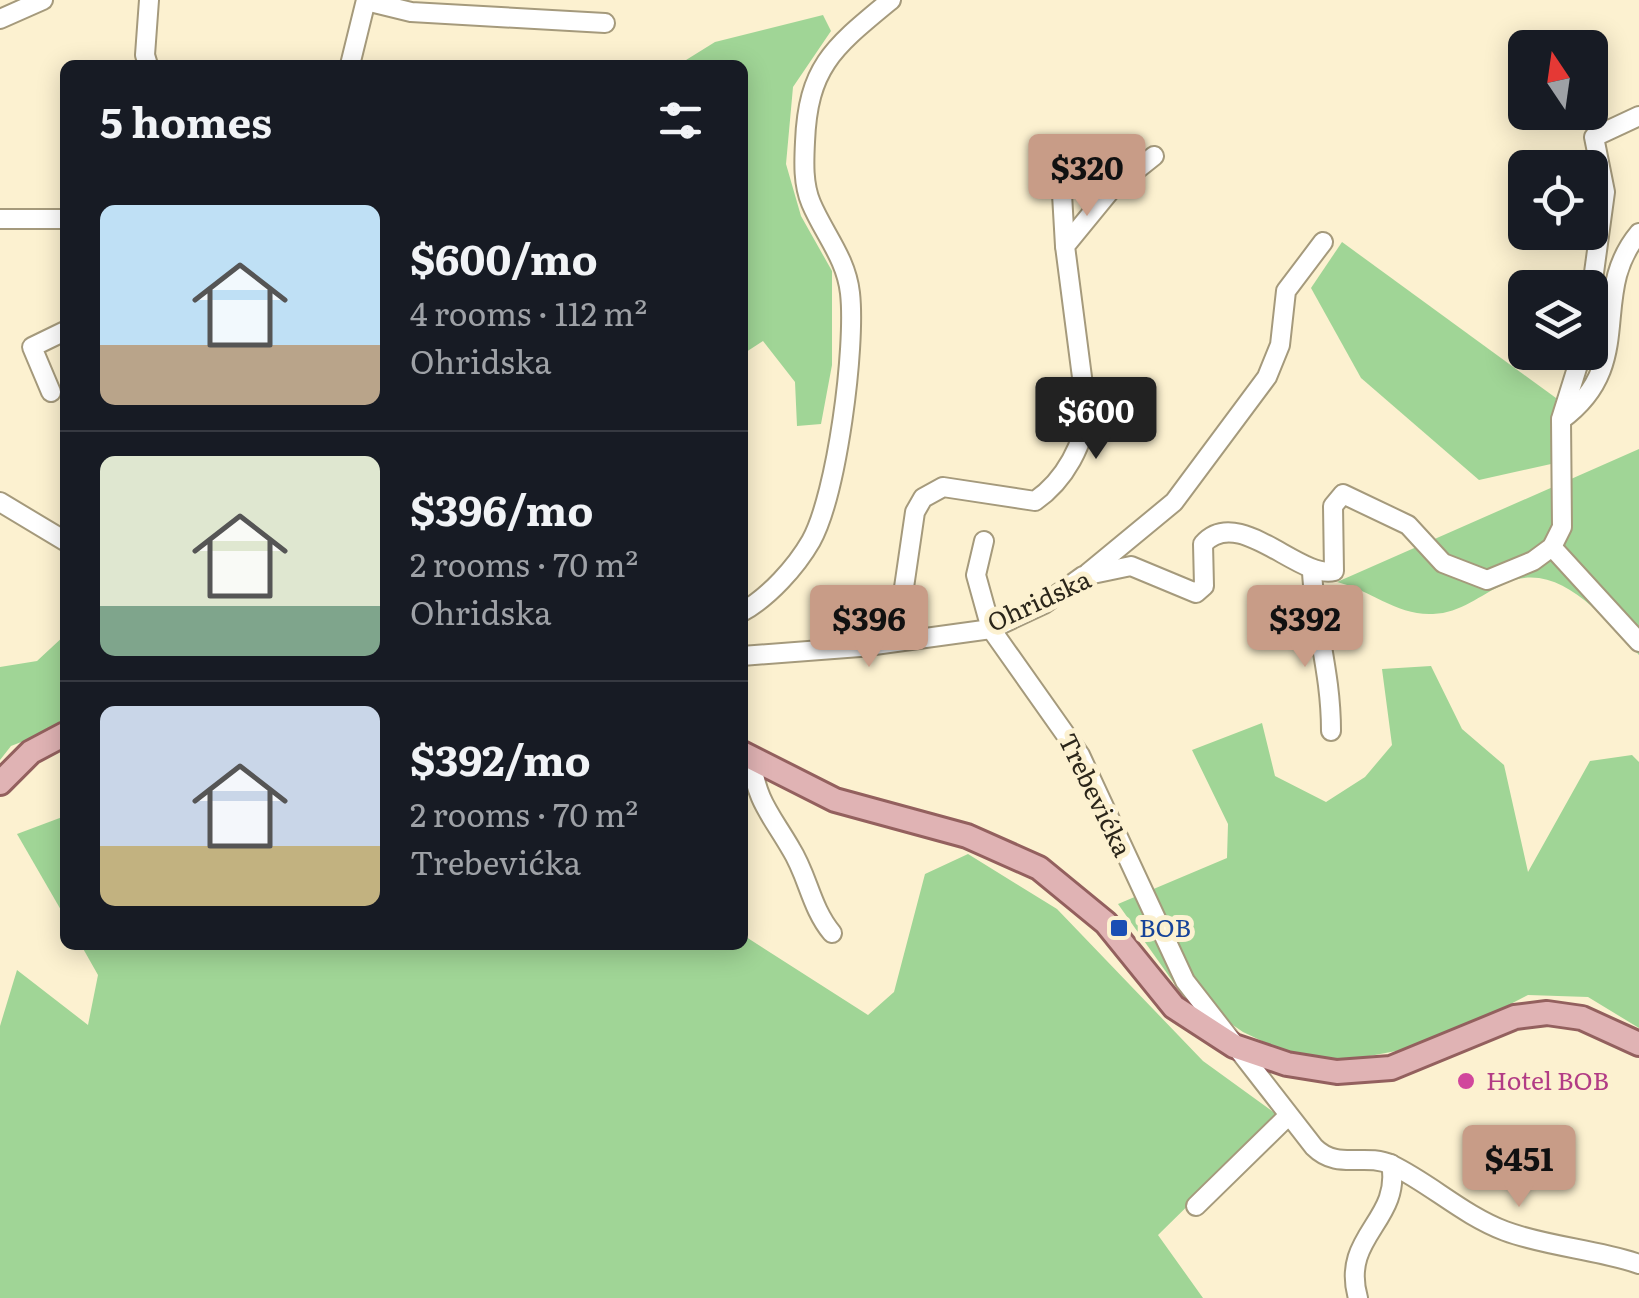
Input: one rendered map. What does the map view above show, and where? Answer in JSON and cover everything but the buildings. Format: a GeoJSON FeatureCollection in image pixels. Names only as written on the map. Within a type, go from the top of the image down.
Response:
{"type":"FeatureCollection","features":[{"type":"Feature","properties":{"kind":"main road"},"geometry":{"type":"LineString","coordinates":[[0,782],[31,752],[60,737]]}},
{"type":"Feature","properties":{"kind":"main road"},"geometry":{"type":"LineString","coordinates":[[748,756],[834,800],[968,836],[1039,868],[1106,922],[1174,1007],[1234,1046],[1287,1064],[1337,1072],[1381,1070],[1428,1056],[1515,1017],[1548,1013],[1582,1018],[1639,1044]]}},
{"type":"Feature","properties":{"kind":"street"},"geometry":{"type":"LineString","coordinates":[[0,19],[43,0]]}},
{"type":"Feature","properties":{"kind":"street"},"geometry":{"type":"LineString","coordinates":[[146,60],[149,0]]}},
{"type":"Feature","properties":{"kind":"street"},"geometry":{"type":"LineString","coordinates":[[748,607],[786,574],[811,542],[826,507],[852,332],[845,268],[810,202],[806,184],[808,94],[818,70],[891,0]]}},
{"type":"Feature","properties":{"kind":"street"},"geometry":{"type":"LineString","coordinates":[[351,60],[366,1],[411,12],[606,23]]}},
{"type":"Feature","properties":{"kind":"street"},"geometry":{"type":"LineString","coordinates":[[1594,270],[1605,192],[1594,138],[1639,116]]}},
{"type":"Feature","properties":{"kind":"street"},"geometry":{"type":"LineString","coordinates":[[1065,246],[1110,190],[1154,156]]}},
{"type":"Feature","properties":{"kind":"street"},"geometry":{"type":"LineString","coordinates":[[890,642],[901,608],[915,512],[923,498],[944,487],[1035,501],[1062,473],[1086,430],[1062,194]]}},
{"type":"Feature","properties":{"kind":"street"},"geometry":{"type":"LineString","coordinates":[[0,220],[60,218]]}},
{"type":"Feature","properties":{"kind":"street"},"geometry":{"type":"LineString","coordinates":[[1560,420],[1586,402],[1599,384],[1620,268],[1639,233]]}},
{"type":"Feature","properties":{"kind":"street"},"geometry":{"type":"LineString","coordinates":[[1084,576],[1174,502],[1267,377],[1280,344],[1286,290],[1323,242]]}},
{"type":"Feature","properties":{"kind":"street"},"geometry":{"type":"LineString","coordinates":[[51,392],[32,348],[60,334]]}},
{"type":"Feature","properties":{"kind":"street"},"geometry":{"type":"LineString","coordinates":[[1331,730],[1331,679],[1314,606],[1312,572],[1334,571],[1333,506],[1343,494],[1408,526],[1442,563],[1472,578],[1487,580],[1534,561],[1552,546],[1562,527],[1560,420],[1576,370]]}},
{"type":"Feature","properties":{"kind":"street"},"geometry":{"type":"LineString","coordinates":[[0,502],[60,538]]}},
{"type":"Feature","properties":{"kind":"street","name":"Ohridska"},"geometry":{"type":"LineString","coordinates":[[748,655],[991,629],[1044,604],[1084,576],[1142,566],[1185,592],[1196,593],[1204,586],[1203,544],[1216,536],[1265,540],[1312,572]]}},
{"type":"Feature","properties":{"kind":"street","name":"Trebevićka"},"geometry":{"type":"LineString","coordinates":[[984,541],[976,575],[991,629],[1080,755],[1185,981],[1288,1116],[1326,1159],[1391,1164]]}},
{"type":"Feature","properties":{"kind":"street"},"geometry":{"type":"LineString","coordinates":[[1552,546],[1639,642]]}},
{"type":"Feature","properties":{"kind":"street"},"geometry":{"type":"LineString","coordinates":[[748,760],[764,811],[792,850],[820,918],[832,933]]}},
{"type":"Feature","properties":{"kind":"street"},"geometry":{"type":"LineString","coordinates":[[1196,1206],[1288,1116]]}},
{"type":"Feature","properties":{"kind":"street"},"geometry":{"type":"LineString","coordinates":[[1391,1164],[1440,1198],[1505,1231],[1639,1264]]}},
{"type":"Feature","properties":{"kind":"street"},"geometry":{"type":"LineString","coordinates":[[1358,1298],[1352,1270],[1356,1253],[1392,1200],[1391,1164]]}},
{"type":"Feature","properties":{"kind":"green space"},"geometry":{"type":"Polygon","coordinates":[[[823,15],[831,31],[793,87],[786,164],[801,216],[832,271],[832,365],[821,424],[797,426],[795,382],[763,341],[748,351],[748,60],[686,60],[715,42],[823,15]]]}},
{"type":"Feature","properties":{"kind":"green space"},"geometry":{"type":"Polygon","coordinates":[[[1342,242],[1508,363],[1508,370],[1518,370],[1556,398],[1551,464],[1479,480],[1361,378],[1311,288],[1342,242]]]}},
{"type":"Feature","properties":{"kind":"green space"},"geometry":{"type":"Polygon","coordinates":[[[1639,449],[1639,655],[1580,597],[1544,579],[1525,578],[1504,584],[1461,607],[1433,614],[1396,607],[1337,582],[1639,449]]]}},
{"type":"Feature","properties":{"kind":"green space"},"geometry":{"type":"Polygon","coordinates":[[[60,640],[60,727],[11,746],[0,760],[0,667],[37,661],[60,640]]]}},
{"type":"Feature","properties":{"kind":"green space"},"geometry":{"type":"Polygon","coordinates":[[[1431,666],[1462,729],[1504,765],[1528,872],[1590,761],[1632,755],[1639,762],[1639,1028],[1588,997],[1528,995],[1449,1036],[1412,1048],[1343,1061],[1289,1054],[1243,1032],[1176,986],[1118,904],[1227,858],[1228,824],[1192,750],[1262,723],[1275,776],[1326,802],[1365,777],[1392,745],[1382,669],[1431,666]]]}},
{"type":"Feature","properties":{"kind":"green space"},"geometry":{"type":"Polygon","coordinates":[[[60,818],[60,908],[17,834],[60,818]]]}},
{"type":"Feature","properties":{"kind":"green space"},"geometry":{"type":"Polygon","coordinates":[[[968,854],[1057,909],[1203,1061],[1279,1116],[1158,1235],[1203,1298],[0,1298],[0,1026],[17,970],[88,1025],[98,975],[84,950],[748,950],[748,938],[868,1015],[894,992],[925,874],[968,854]]]}},
{"type":"Feature","properties":{"kind":"place","name":"BOB"},"geometry":{"type":"Point","coordinates":[1119,928]}},
{"type":"Feature","properties":{"kind":"place","name":"Hotel BOB"},"geometry":{"type":"Point","coordinates":[1466,1081]}}]}
